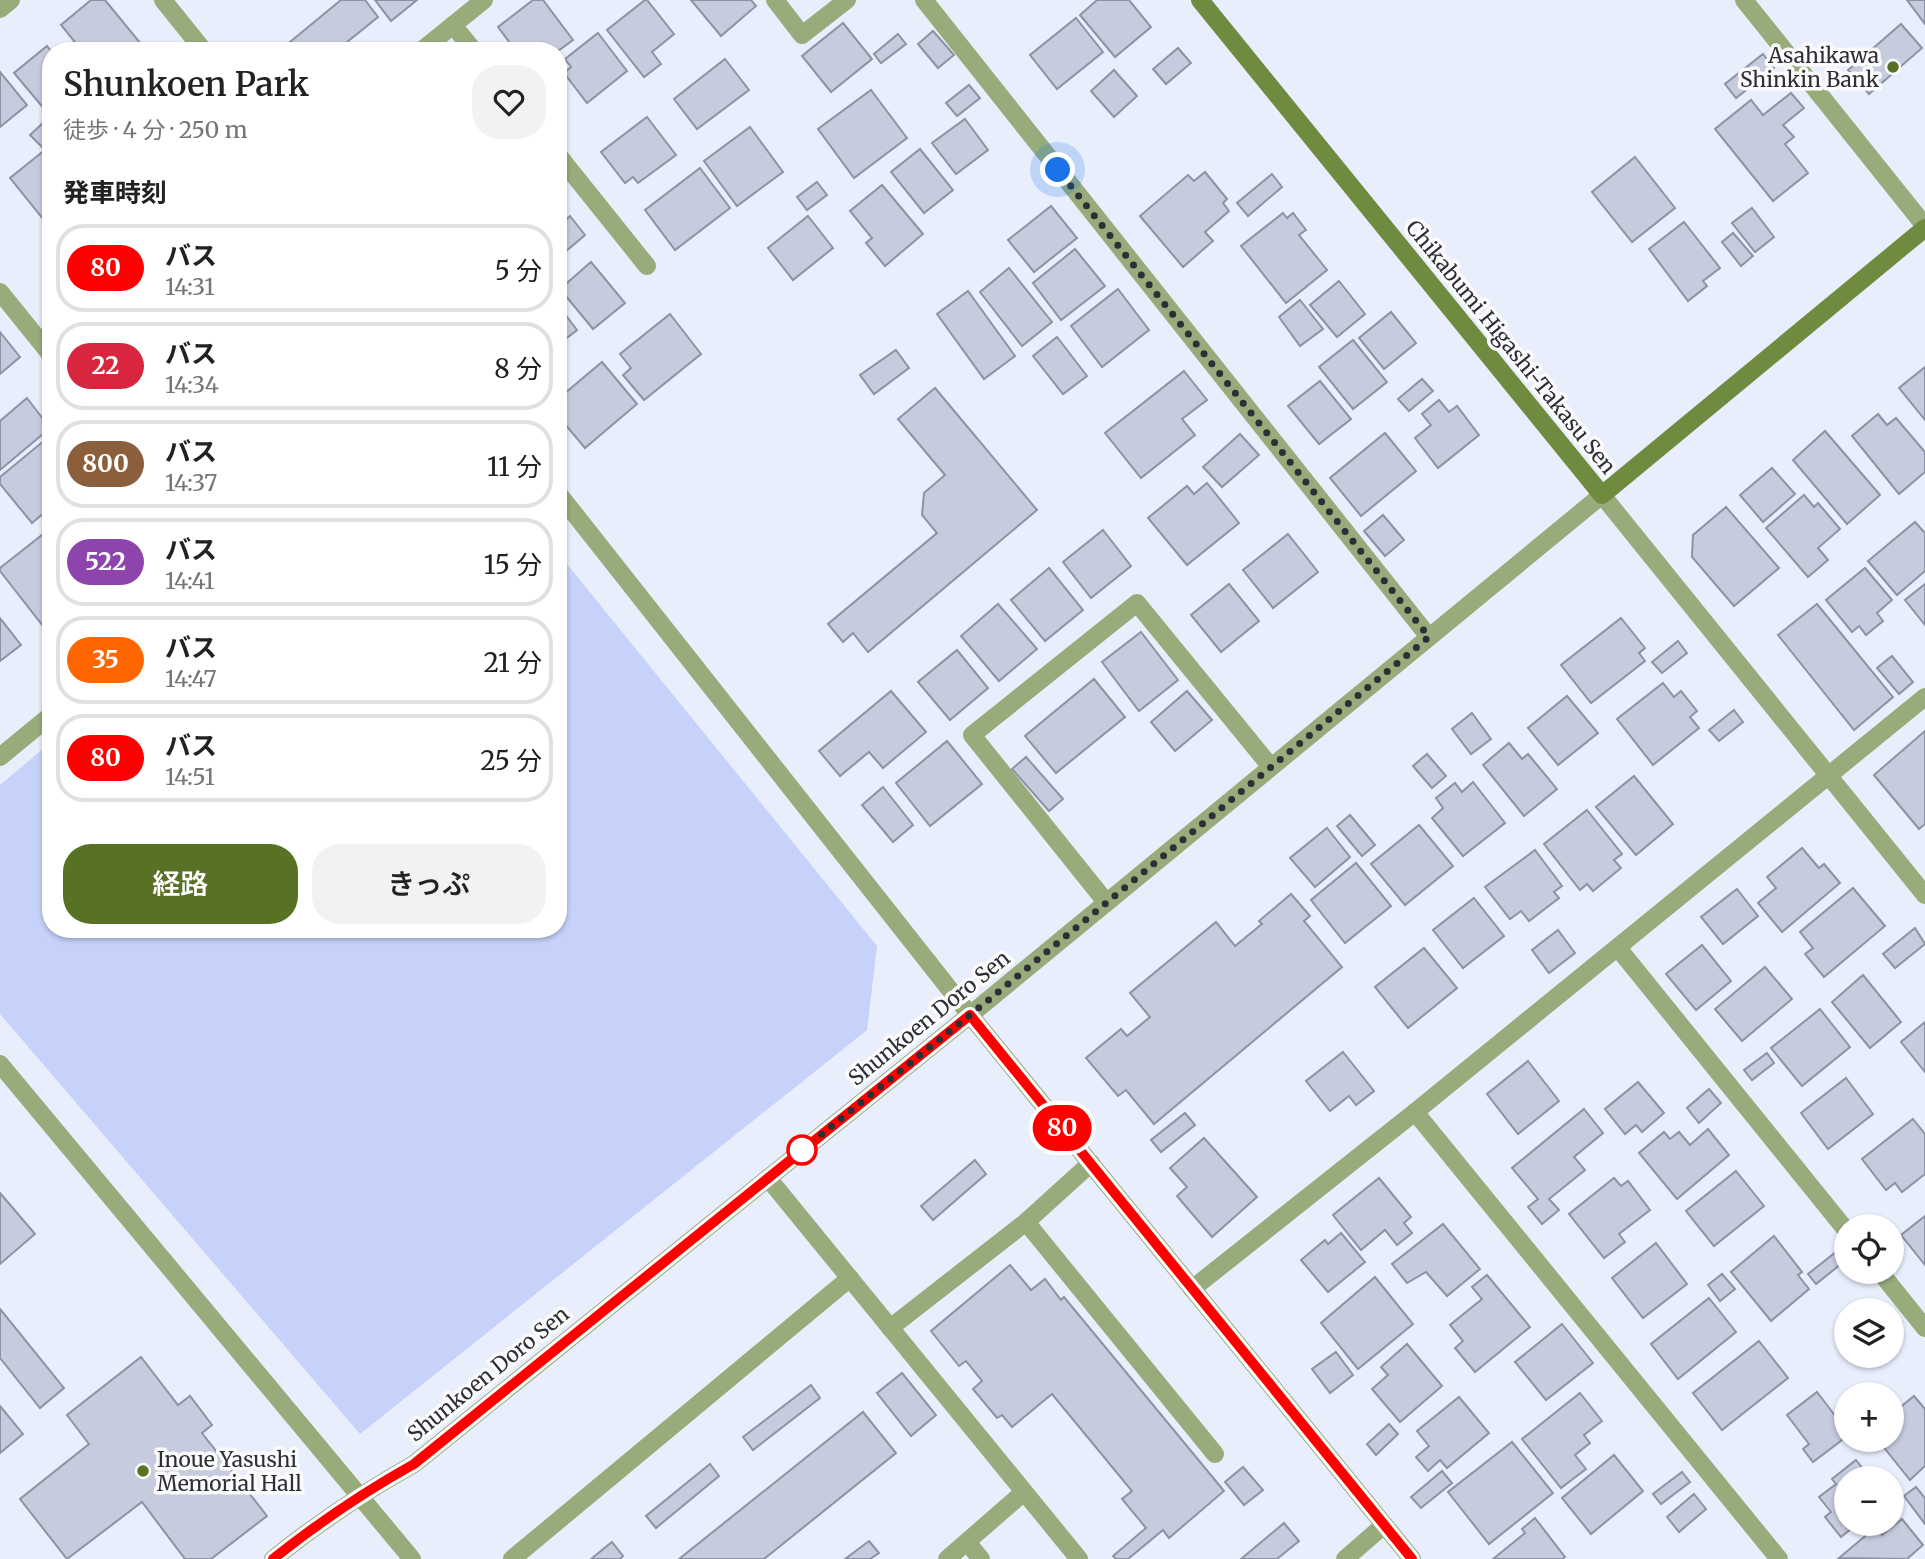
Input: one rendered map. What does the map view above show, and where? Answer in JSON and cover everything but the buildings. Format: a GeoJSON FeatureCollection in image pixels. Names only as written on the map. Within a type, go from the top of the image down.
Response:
{"type":"FeatureCollection","features":[{"type":"Feature","properties":{"kind":"street"},"geometry":{"type":"LineString","coordinates":[[0,9],[11,0]]}},
{"type":"Feature","properties":{"kind":"street"},"geometry":{"type":"LineString","coordinates":[[163,0],[197,42]]}},
{"type":"Feature","properties":{"kind":"street"},"geometry":{"type":"LineString","coordinates":[[432,42],[484,0]]}},
{"type":"Feature","properties":{"kind":"street"},"geometry":{"type":"LineString","coordinates":[[775,0],[802,36],[847,0]]}},
{"type":"Feature","properties":{"kind":"street"},"geometry":{"type":"LineString","coordinates":[[924,0],[1429,637]]}},
{"type":"Feature","properties":{"kind":"street","name":"Chikabumi Higashi-Takasu Sen"},"geometry":{"type":"LineString","coordinates":[[1200,0],[1602,495],[1925,227]]}},
{"type":"Feature","properties":{"kind":"street"},"geometry":{"type":"LineString","coordinates":[[1744,0],[1925,227]]}},
{"type":"Feature","properties":{"kind":"street"},"geometry":{"type":"LineString","coordinates":[[453,25],[467,42]]}},
{"type":"Feature","properties":{"kind":"street"},"geometry":{"type":"LineString","coordinates":[[567,166],[647,266]]}},
{"type":"Feature","properties":{"kind":"street"},"geometry":{"type":"LineString","coordinates":[[0,292],[42,344]]}},
{"type":"Feature","properties":{"kind":"street"},"geometry":{"type":"LineString","coordinates":[[1602,495],[1925,895]]}},
{"type":"Feature","properties":{"kind":"street","name":"Shunkoen Doro Sen"},"geometry":{"type":"LineString","coordinates":[[273,1559],[360,1494],[414,1464],[970,1015],[1602,495]]}},
{"type":"Feature","properties":{"kind":"street"},"geometry":{"type":"LineString","coordinates":[[567,504],[970,1015],[1412,1559]]}},
{"type":"Feature","properties":{"kind":"street"},"geometry":{"type":"LineString","coordinates":[[1106,902],[972,735],[1136,603],[1272,767]]}},
{"type":"Feature","properties":{"kind":"street"},"geometry":{"type":"LineString","coordinates":[[1192,1289],[1415,1112],[1925,697]]}},
{"type":"Feature","properties":{"kind":"street"},"geometry":{"type":"LineString","coordinates":[[1,753],[42,722]]}},
{"type":"Feature","properties":{"kind":"street"},"geometry":{"type":"LineString","coordinates":[[1618,948],[1834,1215]]}},
{"type":"Feature","properties":{"kind":"street"},"geometry":{"type":"LineString","coordinates":[[0,1064],[412,1559]]}},
{"type":"Feature","properties":{"kind":"street"},"geometry":{"type":"LineString","coordinates":[[1415,1112],[1779,1559]]}},
{"type":"Feature","properties":{"kind":"street"},"geometry":{"type":"LineString","coordinates":[[890,1328],[1026,1222],[1091,1163]]}},
{"type":"Feature","properties":{"kind":"street"},"geometry":{"type":"LineString","coordinates":[[768,1178],[1079,1559]]}},
{"type":"Feature","properties":{"kind":"street"},"geometry":{"type":"LineString","coordinates":[[1026,1222],[1215,1454]]}},
{"type":"Feature","properties":{"kind":"street"},"geometry":{"type":"LineString","coordinates":[[512,1559],[850,1278]]}},
{"type":"Feature","properties":{"kind":"street"},"geometry":{"type":"LineString","coordinates":[[1890,1284],[1925,1328]]}},
{"type":"Feature","properties":{"kind":"street"},"geometry":{"type":"LineString","coordinates":[[947,1559],[1024,1492]]}},
{"type":"Feature","properties":{"kind":"street"},"geometry":{"type":"LineString","coordinates":[[1345,1559],[1384,1525]]}},
{"type":"Feature","properties":{"kind":"street"},"geometry":{"type":"LineString","coordinates":[[967,1542],[981,1559]]}},
{"type":"Feature","properties":{"kind":"shaded area"},"geometry":{"type":"Polygon","coordinates":[[[567,564],[877,946],[867,1030],[360,1434],[0,1014],[0,785],[42,750],[42,938],[567,938],[567,564]]]}},
{"type":"Feature","properties":{"kind":"bus line","name":"80"},"geometry":{"type":"LineString","coordinates":[[273,1559],[360,1494],[414,1464],[970,1015],[1412,1559]]}},
{"type":"Feature","properties":{"kind":"place","name":"Asahikawa Shinkin Bank"},"geometry":{"type":"Point","coordinates":[1893,67]}},
{"type":"Feature","properties":{"kind":"place","name":"Inoue Yasushi Memorial Hall"},"geometry":{"type":"Point","coordinates":[143,1471]}},
{"type":"Feature","properties":{"kind":"route"},"geometry":{"type":"LineString","coordinates":[[802,1150],[1429,637],[1058,170]]}}]}
